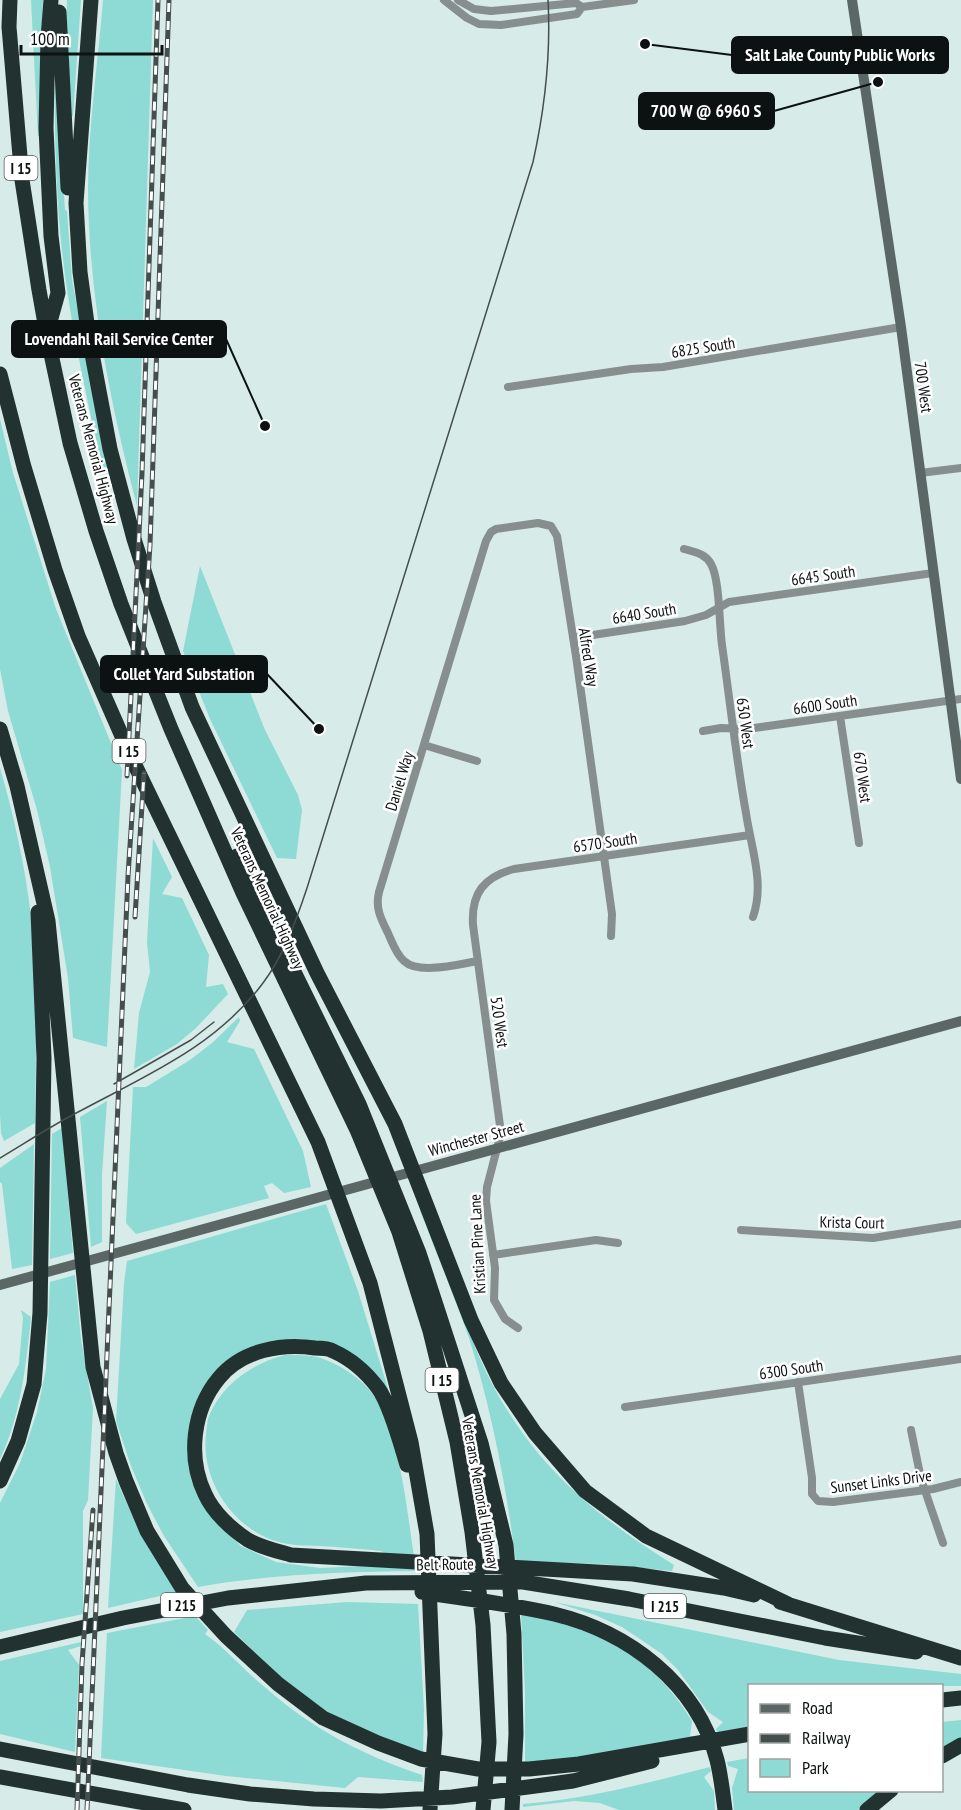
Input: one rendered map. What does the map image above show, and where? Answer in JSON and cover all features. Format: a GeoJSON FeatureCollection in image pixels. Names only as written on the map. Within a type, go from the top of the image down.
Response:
{"type":"FeatureCollection","features":[{"type":"Feature","properties":{"kind":"highway","name":"Veterans Memorial Highway"},"geometry":{"type":"LineString","coordinates":[[10,0],[9,27],[22,180],[47,335],[70,443],[96,531],[121,604],[167,718],[243,893],[363,1129],[404,1229],[457,1442],[472,1532],[483,1625],[489,1742],[483,1810]]}},
{"type":"Feature","properties":{"kind":"highway"},"geometry":{"type":"LineString","coordinates":[[47,335],[58,293],[51,236],[46,128],[51,0]]}},
{"type":"Feature","properties":{"kind":"highway"},"geometry":{"type":"LineString","coordinates":[[58,0],[69,198],[89,338],[110,449],[134,539],[154,602],[192,706],[214,756],[317,973],[395,1124],[471,1320],[501,1383],[535,1433],[585,1491],[646,1536],[788,1604]]}},
{"type":"Feature","properties":{"kind":"highway"},"geometry":{"type":"LineString","coordinates":[[80,272],[76,203],[77,171],[91,0]]}},
{"type":"Feature","properties":{"kind":"highway","name":"I 15"},"geometry":{"type":"LineString","coordinates":[[0,374],[24,466],[55,570],[78,636],[132,759],[318,1142],[370,1283],[411,1442],[427,1534],[435,1734],[430,1810]]}},
{"type":"Feature","properties":{"kind":"highway"},"geometry":{"type":"LineString","coordinates":[[0,729],[35,858],[48,921],[93,1367],[116,1454],[147,1531],[182,1588],[226,1636],[278,1684],[323,1718],[378,1743],[421,1759],[478,1769],[529,1769],[579,1764],[748,1735]]}},
{"type":"Feature","properties":{"kind":"highway"},"geometry":{"type":"LineString","coordinates":[[202,799],[243,866],[286,954],[363,1129]]}},
{"type":"Feature","properties":{"kind":"highway"},"geometry":{"type":"LineString","coordinates":[[0,1481],[18,1441],[34,1384],[40,1313],[44,1058],[35,858]]}},
{"type":"Feature","properties":{"kind":"highway"},"geometry":{"type":"LineString","coordinates":[[404,1229],[482,1443],[506,1545],[514,1634],[516,1734],[512,1810]]}},
{"type":"Feature","properties":{"kind":"highway"},"geometry":{"type":"LineString","coordinates":[[427,1534],[399,1437],[379,1389],[355,1363],[331,1350],[301,1346],[276,1347],[246,1357],[220,1377],[198,1419],[194,1445],[197,1469],[205,1494],[223,1520],[250,1541],[291,1555],[633,1574],[724,1588],[788,1604],[961,1658]]}},
{"type":"Feature","properties":{"kind":"highway","name":"Belt Route"},"geometry":{"type":"LineString","coordinates":[[0,1647],[170,1607],[268,1593],[366,1583],[523,1582],[629,1599],[825,1638],[961,1658]]}},
{"type":"Feature","properties":{"kind":"highway"},"geometry":{"type":"LineString","coordinates":[[366,1583],[553,1614],[584,1623],[626,1643],[649,1658],[667,1674],[699,1718],[717,1760],[724,1809]]}},
{"type":"Feature","properties":{"kind":"highway"},"geometry":{"type":"LineString","coordinates":[[943,1700],[961,1698]]}},
{"type":"Feature","properties":{"kind":"highway"},"geometry":{"type":"LineString","coordinates":[[0,1749],[188,1785],[250,1794],[381,1801],[452,1797],[573,1781],[748,1736]]}},
{"type":"Feature","properties":{"kind":"highway"},"geometry":{"type":"LineString","coordinates":[[943,1755],[961,1745]]}},
{"type":"Feature","properties":{"kind":"highway"},"geometry":{"type":"LineString","coordinates":[[7,1778],[136,1810]]}},
{"type":"Feature","properties":{"kind":"highway"},"geometry":{"type":"LineString","coordinates":[[7,1778],[184,1810]]}},
{"type":"Feature","properties":{"kind":"highway"},"geometry":{"type":"LineString","coordinates":[[867,1810],[890,1792]]}},
{"type":"Feature","properties":{"kind":"main road","name":"700 West"},"geometry":{"type":"LineString","coordinates":[[852,0],[901,327],[933,573],[956,700],[961,779]]}},
{"type":"Feature","properties":{"kind":"main road","name":"Winchester Street"},"geometry":{"type":"LineString","coordinates":[[0,1285],[961,1021]]}},
{"type":"Feature","properties":{"kind":"street"},"geometry":{"type":"LineString","coordinates":[[444,0],[467,18],[479,24],[501,25],[577,14],[582,7]]}},
{"type":"Feature","properties":{"kind":"street"},"geometry":{"type":"LineString","coordinates":[[458,0],[474,9],[499,11],[576,3],[582,7],[634,0]]}},
{"type":"Feature","properties":{"kind":"street","name":"6825 South"},"geometry":{"type":"LineString","coordinates":[[508,387],[631,369],[663,367],[901,327]]}},
{"type":"Feature","properties":{"kind":"street"},"geometry":{"type":"LineString","coordinates":[[920,473],[961,468]]}},
{"type":"Feature","properties":{"kind":"street","name":"Alfred Way"},"geometry":{"type":"LineString","coordinates":[[491,532],[499,528],[538,523],[553,528],[558,540],[612,914],[611,936]]}},
{"type":"Feature","properties":{"kind":"street","name":"Daniel Way"},"geometry":{"type":"LineString","coordinates":[[478,961],[423,968],[413,967],[400,957],[377,909],[379,892],[486,541],[491,532]]}},
{"type":"Feature","properties":{"kind":"street","name":"630 West"},"geometry":{"type":"LineString","coordinates":[[684,549],[702,555],[711,564],[715,576],[734,728],[758,889],[758,903],[753,917]]}},
{"type":"Feature","properties":{"kind":"street","name":"6645 South"},"geometry":{"type":"LineString","coordinates":[[718,608],[729,602],[933,573]]}},
{"type":"Feature","properties":{"kind":"street","name":"6640 South"},"geometry":{"type":"LineString","coordinates":[[573,638],[678,622],[706,615],[718,608]]}},
{"type":"Feature","properties":{"kind":"street","name":"6600 South"},"geometry":{"type":"LineString","coordinates":[[703,731],[747,729],[956,700]]}},
{"type":"Feature","properties":{"kind":"street","name":"670 West"},"geometry":{"type":"LineString","coordinates":[[840,716],[859,843]]}},
{"type":"Feature","properties":{"kind":"street"},"geometry":{"type":"LineString","coordinates":[[424,745],[477,761]]}},
{"type":"Feature","properties":{"kind":"street","name":"6570 South"},"geometry":{"type":"LineString","coordinates":[[476,898],[482,886],[499,873],[603,855],[750,835]]}},
{"type":"Feature","properties":{"kind":"street","name":"520 West"},"geometry":{"type":"LineString","coordinates":[[476,898],[472,912],[501,1133],[496,1149]]}},
{"type":"Feature","properties":{"kind":"street","name":"Kristian Pine Lane"},"geometry":{"type":"LineString","coordinates":[[496,1149],[486,1201],[495,1268],[494,1300],[505,1319],[518,1328]]}},
{"type":"Feature","properties":{"kind":"street","name":"Krista Court"},"geometry":{"type":"LineString","coordinates":[[741,1230],[873,1238],[961,1224]]}},
{"type":"Feature","properties":{"kind":"street"},"geometry":{"type":"LineString","coordinates":[[493,1255],[596,1240],[618,1243]]}},
{"type":"Feature","properties":{"kind":"street","name":"6300 South"},"geometry":{"type":"LineString","coordinates":[[625,1407],[961,1359]]}},
{"type":"Feature","properties":{"kind":"street","name":"Sunset Links Drive"},"geometry":{"type":"LineString","coordinates":[[798,1382],[813,1478],[812,1494],[818,1501],[833,1502],[924,1490],[961,1482]]}},
{"type":"Feature","properties":{"kind":"street"},"geometry":{"type":"LineString","coordinates":[[911,1430],[924,1490],[943,1543]]}},
{"type":"Feature","properties":{"kind":"green space"},"geometry":{"type":"Polygon","coordinates":[[[31,0],[43,0],[39,136],[38,136],[31,0]]]}},
{"type":"Feature","properties":{"kind":"green space"},"geometry":{"type":"Polygon","coordinates":[[[67,0],[81,0],[73,116],[71,116],[66,32],[67,0]]]}},
{"type":"Feature","properties":{"kind":"green space"},"geometry":{"type":"Polygon","coordinates":[[[103,0],[153,0],[137,506],[118,428],[103,350],[89,231],[90,143],[103,0]]]}},
{"type":"Feature","properties":{"kind":"green space"},"geometry":{"type":"Polygon","coordinates":[[[55,63],[72,280],[108,469],[103,471],[80,362],[64,267],[57,180],[55,63]]]}},
{"type":"Feature","properties":{"kind":"green space"},"geometry":{"type":"Polygon","coordinates":[[[0,419],[13,473],[56,609],[122,770],[107,1047],[73,1038],[68,978],[50,867],[37,810],[8,711],[0,669],[0,419]]]}},
{"type":"Feature","properties":{"kind":"green space"},"geometry":{"type":"Polygon","coordinates":[[[200,566],[265,730],[298,795],[302,810],[296,859],[277,858],[210,719],[183,651],[200,566]]]}},
{"type":"Feature","properties":{"kind":"green space"},"geometry":{"type":"Polygon","coordinates":[[[0,768],[10,804],[29,897],[35,968],[36,1020],[35,1123],[4,1141],[0,1114],[0,768]]]}},
{"type":"Feature","properties":{"kind":"green space"},"geometry":{"type":"Polygon","coordinates":[[[153,838],[172,877],[162,894],[182,898],[209,955],[206,987],[223,984],[228,994],[196,1028],[177,1044],[134,1069],[139,1013],[150,972],[147,942],[153,838]]]}},
{"type":"Feature","properties":{"kind":"green space"},"geometry":{"type":"Polygon","coordinates":[[[239,1017],[240,1021],[227,1042],[254,1049],[303,1151],[311,1187],[284,1193],[272,1183],[264,1186],[269,1198],[136,1234],[126,1223],[133,1087],[146,1087],[190,1060],[239,1017]]]}},
{"type":"Feature","properties":{"kind":"green space"},"geometry":{"type":"Polygon","coordinates":[[[107,1101],[102,1175],[102,1242],[91,1247],[80,1117],[107,1101]]]}},
{"type":"Feature","properties":{"kind":"green space"},"geometry":{"type":"Polygon","coordinates":[[[62,1128],[73,1253],[50,1259],[52,1134],[62,1128]]]}},
{"type":"Feature","properties":{"kind":"green space"},"geometry":{"type":"Polygon","coordinates":[[[34,1144],[32,1265],[12,1269],[0,1168],[34,1144]]]}},
{"type":"Feature","properties":{"kind":"green space"},"geometry":{"type":"Polygon","coordinates":[[[326,1204],[358,1291],[389,1392],[317,1341],[298,1339],[269,1342],[248,1351],[192,1419],[187,1445],[189,1466],[213,1519],[241,1546],[258,1554],[276,1562],[320,1568],[362,1566],[415,1568],[415,1571],[279,1576],[198,1587],[164,1536],[147,1504],[116,1421],[127,1261],[326,1204]]]}},
{"type":"Feature","properties":{"kind":"green space"},"geometry":{"type":"Polygon","coordinates":[[[422,1209],[481,1360],[515,1423],[554,1471],[575,1492],[621,1530],[674,1565],[672,1571],[603,1564],[516,1562],[503,1477],[485,1393],[469,1338],[420,1210],[422,1209]]]}},
{"type":"Feature","properties":{"kind":"green space"},"geometry":{"type":"Polygon","coordinates":[[[75,1275],[81,1339],[93,1408],[88,1500],[83,1511],[83,1614],[0,1632],[0,1503],[20,1463],[37,1412],[46,1369],[50,1282],[75,1275]]]}},
{"type":"Feature","properties":{"kind":"green space"},"geometry":{"type":"Polygon","coordinates":[[[21,1310],[31,1317],[25,1371],[13,1425],[0,1459],[0,1399],[19,1364],[23,1318],[21,1310]]]}},
{"type":"Feature","properties":{"kind":"green space"},"geometry":{"type":"Polygon","coordinates":[[[285,1355],[317,1357],[335,1364],[361,1381],[374,1396],[387,1421],[398,1458],[414,1557],[391,1557],[381,1551],[294,1545],[274,1541],[240,1520],[220,1495],[208,1466],[206,1434],[209,1416],[222,1394],[240,1376],[261,1363],[285,1355]]]}},
{"type":"Feature","properties":{"kind":"green space"},"geometry":{"type":"Polygon","coordinates":[[[116,1479],[144,1537],[177,1592],[108,1608],[116,1479]]]}},
{"type":"Feature","properties":{"kind":"green space"},"geometry":{"type":"Polygon","coordinates":[[[347,1602],[418,1604],[424,1709],[423,1756],[327,1712],[278,1675],[234,1632],[247,1610],[347,1602]]]}},
{"type":"Feature","properties":{"kind":"green space"},"geometry":{"type":"Polygon","coordinates":[[[554,1602],[839,1660],[961,1674],[961,1686],[943,1686],[943,1684],[748,1684],[748,1726],[719,1736],[716,1729],[723,1722],[708,1712],[678,1670],[662,1654],[622,1627],[595,1615],[554,1602]]]}},
{"type":"Feature","properties":{"kind":"green space"},"geometry":{"type":"Polygon","coordinates":[[[521,1614],[574,1627],[619,1648],[640,1661],[676,1697],[692,1721],[690,1736],[699,1736],[525,1770],[525,1691],[521,1614]]]}},
{"type":"Feature","properties":{"kind":"green space"},"geometry":{"type":"Polygon","coordinates":[[[195,1616],[208,1630],[205,1634],[285,1704],[321,1729],[359,1750],[422,1775],[423,1782],[358,1777],[345,1788],[226,1776],[101,1758],[107,1633],[195,1616]]]}},
{"type":"Feature","properties":{"kind":"green space"},"geometry":{"type":"Polygon","coordinates":[[[81,1642],[81,1646],[68,1650],[79,1665],[75,1752],[0,1734],[0,1661],[81,1642]]]}},
{"type":"Feature","properties":{"kind":"green space"},"geometry":{"type":"Polygon","coordinates":[[[961,1720],[961,1739],[943,1748],[943,1722],[961,1720]]]}},
{"type":"Feature","properties":{"kind":"green space"},"geometry":{"type":"Polygon","coordinates":[[[748,1758],[748,1792],[880,1792],[858,1810],[734,1810],[732,1788],[738,1769],[728,1766],[727,1762],[748,1758]]]}},
{"type":"Feature","properties":{"kind":"green space"},"geometry":{"type":"Polygon","coordinates":[[[710,1767],[711,1771],[704,1777],[714,1791],[715,1810],[619,1810],[600,1803],[574,1801],[523,1807],[523,1804],[594,1794],[710,1767]]]}},
{"type":"Feature","properties":{"kind":"tram line"},"geometry":{"type":"LineString","coordinates":[[0,1158],[61,1121],[156,1071],[203,1041],[244,1005],[263,983],[283,949],[307,888],[533,162],[546,81],[549,41],[548,0]]}},
{"type":"Feature","properties":{"kind":"tram line"},"geometry":{"type":"LineString","coordinates":[[114,1084],[191,1040],[214,1022]]}},
{"type":"Feature","properties":{"kind":"railway"},"geometry":{"type":"LineString","coordinates":[[127,776],[142,473],[158,0]]}},
{"type":"Feature","properties":{"kind":"railway"},"geometry":{"type":"LineString","coordinates":[[87,1810],[128,876],[150,545],[169,0]]}},
{"type":"Feature","properties":{"kind":"railway"},"geometry":{"type":"LineString","coordinates":[[135,917],[144,773]]}},
{"type":"Feature","properties":{"kind":"railway"},"geometry":{"type":"LineString","coordinates":[[77,1810],[82,1664],[93,1510]]}},
{"type":"Feature","properties":{"kind":"place","name":"Salt Lake County Public Works"},"geometry":{"type":"Point","coordinates":[645,44]}},
{"type":"Feature","properties":{"kind":"place","name":"700 W @ 6960 S"},"geometry":{"type":"Point","coordinates":[878,82]}},
{"type":"Feature","properties":{"kind":"place","name":"Lovendahl Rail Service Center"},"geometry":{"type":"Point","coordinates":[265,426]}},
{"type":"Feature","properties":{"kind":"place","name":"Collet Yard Substation"},"geometry":{"type":"Point","coordinates":[319,729]}}]}
